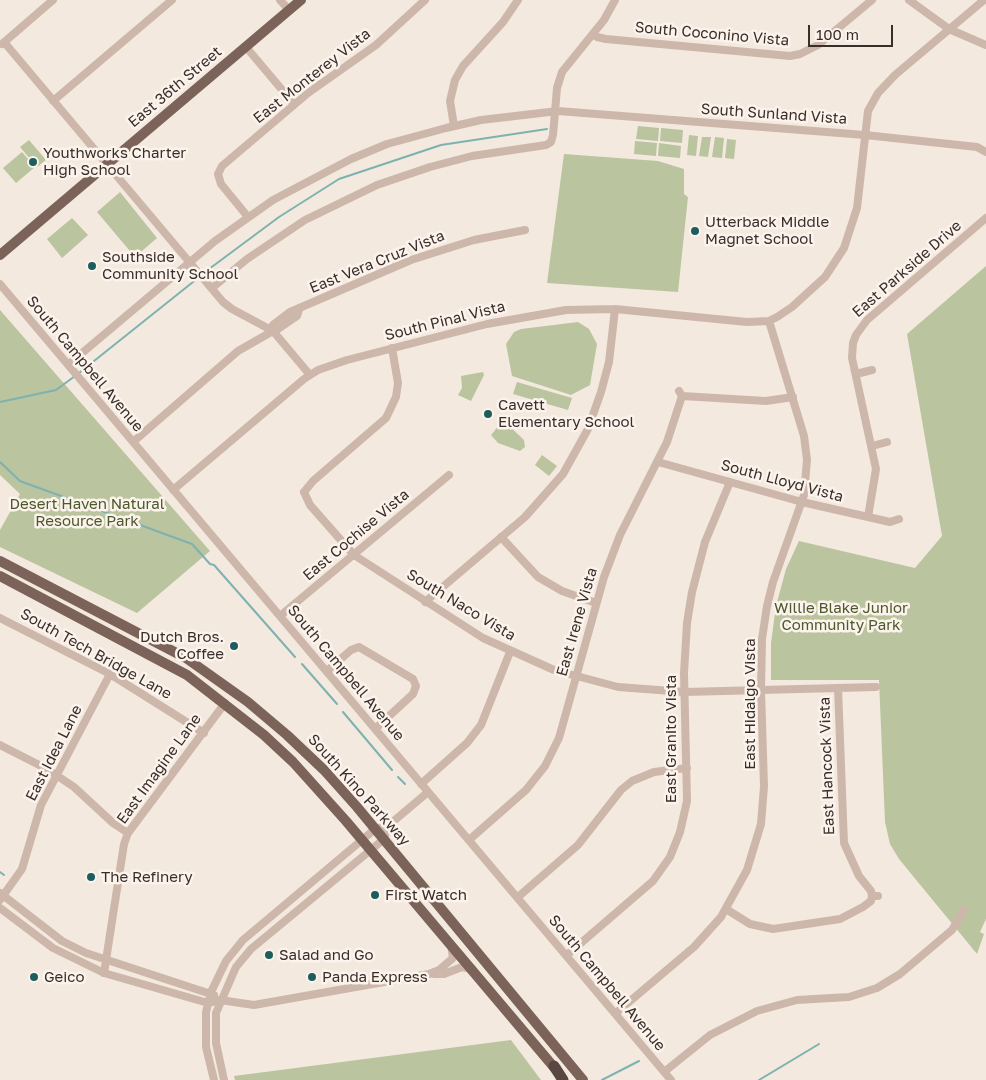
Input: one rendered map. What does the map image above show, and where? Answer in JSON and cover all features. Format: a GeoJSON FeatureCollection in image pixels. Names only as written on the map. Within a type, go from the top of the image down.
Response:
{"type":"FeatureCollection","features":[{"type":"Feature","properties":{"kind":"highway"},"geometry":{"type":"LineString","coordinates":[[554,1066],[564,1080]]}},
{"type":"Feature","properties":{"kind":"main road","name":"East 36th Street"},"geometry":{"type":"LineString","coordinates":[[0,255],[301,0]]}},
{"type":"Feature","properties":{"kind":"main road","name":"South Kino Parkway"},"geometry":{"type":"LineString","coordinates":[[0,561],[148,636],[202,668],[248,702],[293,740],[324,770],[384,839],[583,1080]]}},
{"type":"Feature","properties":{"kind":"main road","name":"South Kino Parkway"},"geometry":{"type":"LineString","coordinates":[[0,576],[187,675],[225,703],[288,757],[371,850],[554,1066]]}},
{"type":"Feature","properties":{"kind":"main road"},"geometry":{"type":"LineString","coordinates":[[141,650],[155,650],[195,673],[202,668]]}},
{"type":"Feature","properties":{"kind":"main road"},"geometry":{"type":"LineString","coordinates":[[516,1022],[528,1013]]}},
{"type":"Feature","properties":{"kind":"street"},"geometry":{"type":"LineString","coordinates":[[53,0],[2,44],[54,101],[212,288],[232,309],[273,331],[310,375]]}},
{"type":"Feature","properties":{"kind":"street"},"geometry":{"type":"LineString","coordinates":[[54,101],[172,0]]}},
{"type":"Feature","properties":{"kind":"street"},"geometry":{"type":"LineString","coordinates":[[280,0],[289,10]]}},
{"type":"Feature","properties":{"kind":"street","name":"East Monterey Vista"},"geometry":{"type":"LineString","coordinates":[[248,217],[221,184],[218,174],[222,166],[294,104],[376,44],[425,0]]}},
{"type":"Feature","properties":{"kind":"street"},"geometry":{"type":"LineString","coordinates":[[454,126],[450,101],[455,80],[464,66],[503,22],[518,0]]}},
{"type":"Feature","properties":{"kind":"street"},"geometry":{"type":"LineString","coordinates":[[212,288],[255,254],[305,220],[377,185],[430,167],[472,156],[546,145],[551,142],[558,111],[557,88],[562,72],[604,20],[614,0]]}},
{"type":"Feature","properties":{"kind":"street","name":"South Coconino Vista"},"geometry":{"type":"LineString","coordinates":[[593,34],[606,39],[790,56],[800,54],[818,45],[872,0]]}},
{"type":"Feature","properties":{"kind":"street"},"geometry":{"type":"LineString","coordinates":[[909,0],[949,29],[986,45]]}},
{"type":"Feature","properties":{"kind":"street"},"geometry":{"type":"LineString","coordinates":[[769,321],[791,308],[820,281],[844,248],[857,208],[868,112],[878,93],[885,84],[984,0]]}},
{"type":"Feature","properties":{"kind":"street"},"geometry":{"type":"LineString","coordinates":[[246,47],[294,104]]}},
{"type":"Feature","properties":{"kind":"street","name":"South Sunland Vista"},"geometry":{"type":"LineString","coordinates":[[69,364],[191,261],[248,217],[298,186],[351,159],[387,144],[454,126],[481,120],[558,111],[865,135],[976,147],[986,152]]}},
{"type":"Feature","properties":{"kind":"street","name":"East Parkside Drive"},"geometry":{"type":"LineString","coordinates":[[868,517],[876,477],[872,446],[852,351],[856,336],[867,320],[986,218]]}},
{"type":"Feature","properties":{"kind":"street","name":"East Vera Cruz Vista"},"geometry":{"type":"LineString","coordinates":[[133,442],[238,351],[273,331],[274,325],[290,312],[299,310],[435,251],[474,240],[525,230]]}},
{"type":"Feature","properties":{"kind":"street"},"geometry":{"type":"LineString","coordinates":[[950,237],[956,244]]}},
{"type":"Feature","properties":{"kind":"street","name":"South Campbell Avenue"},"geometry":{"type":"LineString","coordinates":[[0,284],[672,1080]]}},
{"type":"Feature","properties":{"kind":"street"},"geometry":{"type":"LineString","coordinates":[[890,288],[896,295]]}},
{"type":"Feature","properties":{"kind":"street"},"geometry":{"type":"LineString","coordinates":[[426,602],[541,501],[562,474],[584,437],[609,362],[615,309]]}},
{"type":"Feature","properties":{"kind":"street","name":"South Pinal Vista"},"geometry":{"type":"LineString","coordinates":[[174,490],[310,375],[347,360],[533,314],[566,310],[615,309],[748,322],[769,321]]}},
{"type":"Feature","properties":{"kind":"street","name":"East Hidalgo Vista"},"geometry":{"type":"LineString","coordinates":[[616,1013],[694,947],[726,909],[747,870],[761,824],[764,786],[761,656],[767,606],[778,566],[802,502],[806,484],[806,447],[793,397],[769,321]]}},
{"type":"Feature","properties":{"kind":"street","name":"South Naco Vista"},"geometry":{"type":"LineString","coordinates":[[392,348],[398,384],[390,411],[379,426],[301,492],[354,555],[483,638],[510,652],[575,677],[618,687],[685,692],[876,687]]}},
{"type":"Feature","properties":{"kind":"street"},"geometry":{"type":"LineString","coordinates":[[856,374],[872,370]]}},
{"type":"Feature","properties":{"kind":"street","name":"East Irene Vista"},"geometry":{"type":"LineString","coordinates":[[469,840],[512,803],[537,777],[559,738],[596,603],[620,535],[658,462],[681,394],[766,401],[793,397]]}},
{"type":"Feature","properties":{"kind":"street"},"geometry":{"type":"LineString","coordinates":[[872,446],[887,442]]}},
{"type":"Feature","properties":{"kind":"street","name":"South Lloyd Vista"},"geometry":{"type":"LineString","coordinates":[[658,462],[802,502],[890,522],[899,519]]}},
{"type":"Feature","properties":{"kind":"street","name":"East Cochise Vista"},"geometry":{"type":"LineString","coordinates":[[280,616],[449,475]]}},
{"type":"Feature","properties":{"kind":"street","name":"East Granito Vista"},"geometry":{"type":"LineString","coordinates":[[567,955],[652,881],[670,857],[680,832],[687,801],[685,650],[692,592],[710,529],[730,482]]}},
{"type":"Feature","properties":{"kind":"street"},"geometry":{"type":"LineString","coordinates":[[501,538],[538,577],[562,592],[596,603]]}},
{"type":"Feature","properties":{"kind":"street","name":"South Tech Bridge Lane"},"geometry":{"type":"LineString","coordinates":[[0,618],[110,674],[204,733]]}},
{"type":"Feature","properties":{"kind":"street"},"geometry":{"type":"LineString","coordinates":[[327,670],[351,650],[363,648],[410,677],[419,686],[411,697],[375,728]]}},
{"type":"Feature","properties":{"kind":"street"},"geometry":{"type":"LineString","coordinates":[[421,784],[467,743],[481,725],[510,652]]}},
{"type":"Feature","properties":{"kind":"street","name":"East Idea Lane"},"geometry":{"type":"LineString","coordinates":[[1,896],[22,869],[41,804],[110,674]]}},
{"type":"Feature","properties":{"kind":"street","name":"East Hancock Vista"},"geometry":{"type":"LineString","coordinates":[[726,909],[750,924],[773,929],[840,919],[863,907],[875,896],[854,868],[844,843],[838,688]]}},
{"type":"Feature","properties":{"kind":"street","name":"East Imagine Lane"},"geometry":{"type":"LineString","coordinates":[[104,973],[108,961],[124,844],[128,833],[225,703]]}},
{"type":"Feature","properties":{"kind":"street"},"geometry":{"type":"LineString","coordinates":[[0,745],[74,787],[113,823],[128,833]]}},
{"type":"Feature","properties":{"kind":"street"},"geometry":{"type":"LineString","coordinates":[[518,897],[578,845],[621,790],[632,781],[654,772],[687,768]]}},
{"type":"Feature","properties":{"kind":"street"},"geometry":{"type":"LineString","coordinates":[[214,1080],[206,1047],[204,1027],[211,992],[226,961],[243,940],[375,829],[389,825],[428,792]]}},
{"type":"Feature","properties":{"kind":"street"},"geometry":{"type":"LineString","coordinates":[[224,1080],[216,1042],[216,1013],[220,1000],[236,967],[251,949],[384,839],[389,825]]}},
{"type":"Feature","properties":{"kind":"street"},"geometry":{"type":"LineString","coordinates":[[1,896],[62,941],[108,961],[211,992],[220,1000]]}},
{"type":"Feature","properties":{"kind":"street"},"geometry":{"type":"LineString","coordinates":[[0,908],[53,948],[104,973],[208,1003],[220,1000],[254,1005],[429,974],[444,974],[462,966],[472,970]]}},
{"type":"Feature","properties":{"kind":"street"},"geometry":{"type":"LineString","coordinates":[[664,1072],[710,1035],[752,1012],[784,1003],[849,997],[878,988],[900,974],[952,930],[964,910]]}},
{"type":"Feature","properties":{"kind":"street"},"geometry":{"type":"LineString","coordinates":[[429,974],[439,970],[453,958],[451,945]]}},
{"type":"Feature","properties":{"kind":"green space"},"geometry":{"type":"Polygon","coordinates":[[[638,126],[659,128],[658,141],[636,139],[638,126]]]}},
{"type":"Feature","properties":{"kind":"green space"},"geometry":{"type":"Polygon","coordinates":[[[661,128],[683,130],[682,143],[660,141],[661,128]]]}},
{"type":"Feature","properties":{"kind":"green space"},"geometry":{"type":"Polygon","coordinates":[[[689,135],[698,136],[696,156],[687,155],[689,135]]]}},
{"type":"Feature","properties":{"kind":"green space"},"geometry":{"type":"Polygon","coordinates":[[[702,137],[711,137],[708,157],[699,156],[702,137]]]}},
{"type":"Feature","properties":{"kind":"green space"},"geometry":{"type":"Polygon","coordinates":[[[715,137],[724,138],[722,158],[712,157],[715,137]]]}},
{"type":"Feature","properties":{"kind":"green space"},"geometry":{"type":"Polygon","coordinates":[[[727,139],[736,140],[734,159],[725,158],[727,139]]]}},
{"type":"Feature","properties":{"kind":"green space"},"geometry":{"type":"Polygon","coordinates":[[[29,140],[46,160],[37,167],[20,147],[29,140]]]}},
{"type":"Feature","properties":{"kind":"green space"},"geometry":{"type":"Polygon","coordinates":[[[635,141],[657,143],[656,156],[634,154],[635,141]]]}},
{"type":"Feature","properties":{"kind":"green space"},"geometry":{"type":"Polygon","coordinates":[[[659,143],[681,146],[680,158],[658,156],[659,143]]]}},
{"type":"Feature","properties":{"kind":"green space"},"geometry":{"type":"Polygon","coordinates":[[[22,152],[35,167],[16,183],[3,168],[22,152]]]}},
{"type":"Feature","properties":{"kind":"green space"},"geometry":{"type":"Polygon","coordinates":[[[564,154],[658,161],[684,169],[684,194],[688,197],[678,292],[547,283],[564,154]]]}},
{"type":"Feature","properties":{"kind":"green space"},"geometry":{"type":"Polygon","coordinates":[[[120,192],[157,238],[135,257],[97,212],[120,192]]]}},
{"type":"Feature","properties":{"kind":"green space"},"geometry":{"type":"Polygon","coordinates":[[[72,218],[88,235],[62,258],[47,239],[72,218]]]}},
{"type":"Feature","properties":{"kind":"green space","name":"Willie Blake Junior Community Park"},"geometry":{"type":"Polygon","coordinates":[[[986,266],[986,919],[980,932],[984,934],[977,954],[899,859],[890,844],[885,822],[879,680],[771,680],[771,643],[776,606],[786,569],[799,541],[915,568],[942,536],[907,334],[986,266]]]}},
{"type":"Feature","properties":{"kind":"green space","name":"Desert Haven Natural Resource Park"},"geometry":{"type":"Polygon","coordinates":[[[0,310],[210,551],[137,613],[0,547],[0,530],[20,494],[0,475],[0,310]]]}},
{"type":"Feature","properties":{"kind":"green space"},"geometry":{"type":"Polygon","coordinates":[[[578,322],[589,329],[597,344],[590,385],[571,395],[512,376],[506,344],[514,332],[521,329],[578,322]]]}},
{"type":"Feature","properties":{"kind":"green space"},"geometry":{"type":"Polygon","coordinates":[[[483,372],[484,375],[471,401],[458,395],[462,388],[461,376],[483,372]]]}},
{"type":"Feature","properties":{"kind":"green space"},"geometry":{"type":"Polygon","coordinates":[[[517,382],[572,398],[568,410],[513,394],[517,382]]]}},
{"type":"Feature","properties":{"kind":"green space"},"geometry":{"type":"Polygon","coordinates":[[[506,423],[524,440],[525,447],[520,451],[498,443],[491,435],[500,424],[506,423]]]}},
{"type":"Feature","properties":{"kind":"green space"},"geometry":{"type":"Polygon","coordinates":[[[542,455],[557,466],[549,476],[535,465],[542,455]]]}},
{"type":"Feature","properties":{"kind":"green space"},"geometry":{"type":"Polygon","coordinates":[[[511,1040],[541,1080],[235,1080],[234,1076],[511,1040]]]}},
{"type":"Feature","properties":{"kind":"waterway"},"geometry":{"type":"LineString","coordinates":[[205,272],[279,217],[339,179],[441,145],[547,129]]}},
{"type":"Feature","properties":{"kind":"waterway"},"geometry":{"type":"LineString","coordinates":[[79,373],[198,278]]}},
{"type":"Feature","properties":{"kind":"waterway"},"geometry":{"type":"LineString","coordinates":[[0,402],[56,390],[75,376]]}},
{"type":"Feature","properties":{"kind":"waterway"},"geometry":{"type":"LineString","coordinates":[[0,462],[20,481],[192,544],[210,564],[214,565],[295,657]]}},
{"type":"Feature","properties":{"kind":"waterway"},"geometry":{"type":"LineString","coordinates":[[302,664],[337,704]]}},
{"type":"Feature","properties":{"kind":"waterway"},"geometry":{"type":"LineString","coordinates":[[343,712],[392,770]]}},
{"type":"Feature","properties":{"kind":"waterway"},"geometry":{"type":"LineString","coordinates":[[398,777],[405,784]]}},
{"type":"Feature","properties":{"kind":"waterway"},"geometry":{"type":"LineString","coordinates":[[0,872],[4,875]]}},
{"type":"Feature","properties":{"kind":"waterway"},"geometry":{"type":"LineString","coordinates":[[759,1080],[819,1044]]}},
{"type":"Feature","properties":{"kind":"waterway"},"geometry":{"type":"LineString","coordinates":[[602,1080],[639,1061]]}},
{"type":"Feature","properties":{"kind":"place","name":"Youthworks Charter High School"},"geometry":{"type":"Point","coordinates":[33,162]}},
{"type":"Feature","properties":{"kind":"place","name":"Utterback Middle Magnet School"},"geometry":{"type":"Point","coordinates":[695,231]}},
{"type":"Feature","properties":{"kind":"place","name":"Southside Community School"},"geometry":{"type":"Point","coordinates":[92,266]}},
{"type":"Feature","properties":{"kind":"place","name":"Cavett Elementary School"},"geometry":{"type":"Point","coordinates":[488,414]}},
{"type":"Feature","properties":{"kind":"place","name":"Dutch Bros. Coffee"},"geometry":{"type":"Point","coordinates":[234,646]}},
{"type":"Feature","properties":{"kind":"place","name":"The Refinery"},"geometry":{"type":"Point","coordinates":[91,877]}},
{"type":"Feature","properties":{"kind":"place","name":"First Watch"},"geometry":{"type":"Point","coordinates":[375,895]}},
{"type":"Feature","properties":{"kind":"place","name":"Salad and Go"},"geometry":{"type":"Point","coordinates":[269,955]}},
{"type":"Feature","properties":{"kind":"place","name":"Geico"},"geometry":{"type":"Point","coordinates":[34,977]}},
{"type":"Feature","properties":{"kind":"place","name":"Panda Express"},"geometry":{"type":"Point","coordinates":[312,977]}}]}
